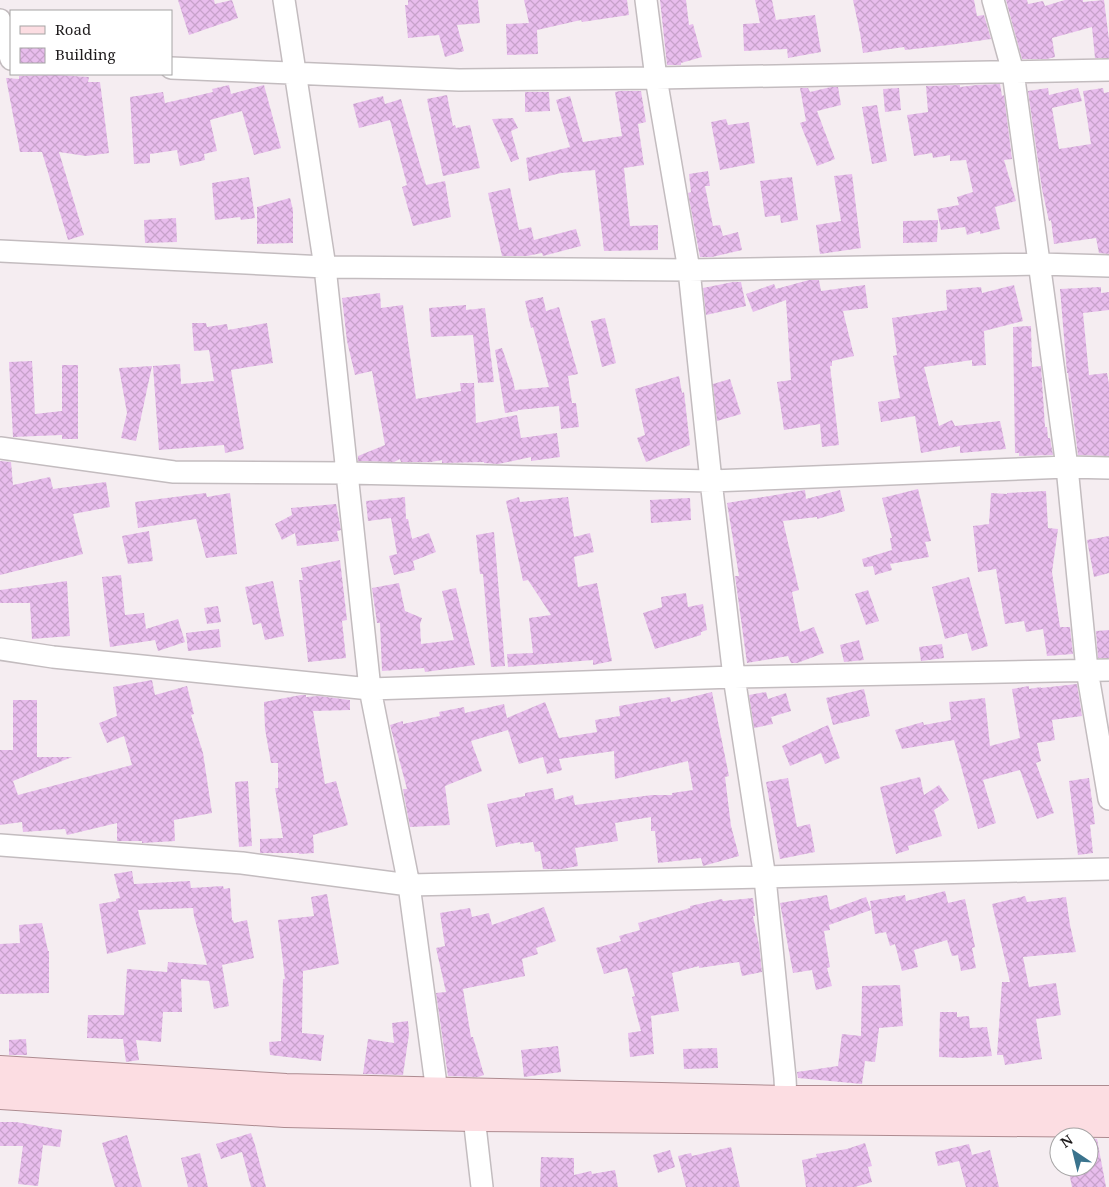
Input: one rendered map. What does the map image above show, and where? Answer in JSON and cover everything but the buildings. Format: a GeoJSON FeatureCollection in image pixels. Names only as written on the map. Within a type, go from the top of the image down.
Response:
{"type":"FeatureCollection","features":[{"type":"Feature","properties":{"kind":"main road"},"geometry":{"type":"LineString","coordinates":[[0,1070],[286,1088],[786,1100],[1109,1100]]}},
{"type":"Feature","properties":{"kind":"main road"},"geometry":{"type":"LineString","coordinates":[[0,1096],[285,1112],[474,1117],[1109,1123]]}},
{"type":"Feature","properties":{"kind":"street"},"geometry":{"type":"LineString","coordinates":[[284,0],[325,266],[370,689],[409,885],[437,1092]]}},
{"type":"Feature","properties":{"kind":"street"},"geometry":{"type":"LineString","coordinates":[[646,0],[656,78],[689,270],[734,677],[764,878],[786,1100]]}},
{"type":"Feature","properties":{"kind":"street"},"geometry":{"type":"LineString","coordinates":[[993,0],[1013,72],[1068,467],[1087,670],[1109,800]]}},
{"type":"Feature","properties":{"kind":"street"},"geometry":{"type":"LineString","coordinates":[[0,20],[10,56]]}},
{"type":"Feature","properties":{"kind":"street"},"geometry":{"type":"LineString","coordinates":[[172,68],[459,80],[1109,70]]}},
{"type":"Feature","properties":{"kind":"street"},"geometry":{"type":"LineString","coordinates":[[0,251],[325,266],[689,270],[1040,264],[1109,266]]}},
{"type":"Feature","properties":{"kind":"street"},"geometry":{"type":"LineString","coordinates":[[0,448],[174,472],[348,473],[711,481],[1068,467],[1109,468]]}},
{"type":"Feature","properties":{"kind":"street"},"geometry":{"type":"LineString","coordinates":[[0,650],[53,658],[370,689],[734,677],[1109,670]]}},
{"type":"Feature","properties":{"kind":"street"},"geometry":{"type":"LineString","coordinates":[[0,845],[242,864],[409,885],[1109,869]]}},
{"type":"Feature","properties":{"kind":"street"},"geometry":{"type":"LineString","coordinates":[[474,1117],[482,1187]]}}]}
